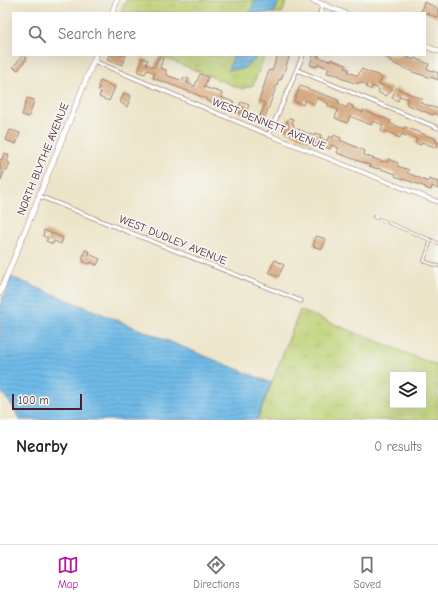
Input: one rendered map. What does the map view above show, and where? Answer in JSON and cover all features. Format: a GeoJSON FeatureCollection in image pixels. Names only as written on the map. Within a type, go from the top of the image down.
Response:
{"type":"FeatureCollection","features":[{"type":"Feature","properties":{"kind":"street"},"geometry":{"type":"LineString","coordinates":[[112,12],[117,0]]}},
{"type":"Feature","properties":{"kind":"street"},"geometry":{"type":"LineString","coordinates":[[312,0],[342,12]]}},
{"type":"Feature","properties":{"kind":"street"},"geometry":{"type":"LineString","coordinates":[[320,12],[323,4]]}},
{"type":"Feature","properties":{"kind":"street"},"geometry":{"type":"LineString","coordinates":[[426,46],[438,51]]}},
{"type":"Feature","properties":{"kind":"street","name":"NORTH BLYTHE AVENUE"},"geometry":{"type":"LineString","coordinates":[[0,293],[96,56]]}},
{"type":"Feature","properties":{"kind":"street"},"geometry":{"type":"LineString","coordinates":[[269,135],[303,56]]}},
{"type":"Feature","properties":{"kind":"street","name":"WEST DENNETT AVENUE"},"geometry":{"type":"LineString","coordinates":[[94,61],[269,135],[438,202]]}},
{"type":"Feature","properties":{"kind":"street"},"geometry":{"type":"LineString","coordinates":[[297,70],[438,128]]}},
{"type":"Feature","properties":{"kind":"street","name":"WEST DUDLEY AVENUE"},"geometry":{"type":"LineString","coordinates":[[39,196],[301,301]]}},
{"type":"Feature","properties":{"kind":"lane"},"geometry":{"type":"LineString","coordinates":[[374,217],[438,243]]}},
{"type":"Feature","properties":{"kind":"lane"},"geometry":{"type":"LineString","coordinates":[[431,240],[424,260],[438,266]]}},
{"type":"Feature","properties":{"kind":"green space"},"geometry":{"type":"Polygon","coordinates":[[[126,0],[287,0],[282,12],[121,12],[126,0]]]}},
{"type":"Feature","properties":{"kind":"green space"},"geometry":{"type":"Polygon","coordinates":[[[160,56],[265,56],[253,85],[242,89],[160,56]]]}},
{"type":"Feature","properties":{"kind":"green space"},"geometry":{"type":"Polygon","coordinates":[[[300,310],[438,366],[438,420],[257,420],[300,310]]]}},
{"type":"Feature","properties":{"kind":"water"},"geometry":{"type":"Polygon","coordinates":[[[255,0],[273,0],[278,4],[274,12],[250,12],[255,0]]]}},
{"type":"Feature","properties":{"kind":"water"},"geometry":{"type":"Polygon","coordinates":[[[234,56],[256,56],[254,61],[243,69],[228,70],[234,56]]]}},
{"type":"Feature","properties":{"kind":"water"},"geometry":{"type":"Polygon","coordinates":[[[11,277],[271,383],[257,420],[20,420],[13,407],[0,390],[0,306],[11,277]]]}},
{"type":"Feature","properties":{"kind":"building"},"geometry":{"type":"Polygon","coordinates":[[[424,2],[438,8],[438,18],[426,12],[421,11],[424,2]]]}},
{"type":"Feature","properties":{"kind":"building"},"geometry":{"type":"Polygon","coordinates":[[[22,56],[27,58],[18,70],[13,67],[22,56]]]}},
{"type":"Feature","properties":{"kind":"building"},"geometry":{"type":"Polygon","coordinates":[[[109,56],[126,56],[123,65],[107,60],[109,56]]]}},
{"type":"Feature","properties":{"kind":"building"},"geometry":{"type":"Polygon","coordinates":[[[278,56],[290,56],[281,80],[279,79],[263,123],[258,121],[265,103],[259,101],[269,70],[272,71],[278,56]]]}},
{"type":"Feature","properties":{"kind":"building"},"geometry":{"type":"Polygon","coordinates":[[[313,56],[318,56],[330,61],[331,59],[346,65],[345,68],[349,69],[348,72],[358,76],[361,69],[380,76],[382,78],[379,84],[393,89],[386,96],[379,93],[379,89],[372,86],[371,90],[366,87],[367,85],[359,82],[358,84],[340,78],[341,76],[327,73],[329,68],[318,64],[317,67],[310,65],[313,56]]]}},
{"type":"Feature","properties":{"kind":"building"},"geometry":{"type":"Polygon","coordinates":[[[383,56],[406,56],[414,60],[415,58],[429,64],[427,69],[438,73],[438,80],[413,72],[390,62],[391,60],[383,56]]]}},
{"type":"Feature","properties":{"kind":"building"},"geometry":{"type":"Polygon","coordinates":[[[158,57],[163,58],[160,68],[166,70],[166,75],[183,81],[184,77],[189,79],[187,83],[195,86],[200,74],[208,77],[204,87],[222,93],[221,97],[234,102],[230,110],[193,93],[153,78],[155,73],[147,70],[145,74],[138,72],[142,58],[148,60],[146,64],[154,67],[158,57]]]}},
{"type":"Feature","properties":{"kind":"building"},"geometry":{"type":"Polygon","coordinates":[[[100,81],[115,87],[109,101],[99,97],[101,92],[98,91],[100,88],[98,87],[100,81]]]}},
{"type":"Feature","properties":{"kind":"building"},"geometry":{"type":"Polygon","coordinates":[[[300,86],[336,99],[339,101],[338,104],[347,108],[348,104],[353,106],[352,108],[363,113],[363,110],[391,121],[389,123],[404,129],[405,127],[436,139],[435,141],[438,142],[437,148],[422,142],[421,145],[415,143],[417,139],[407,135],[402,134],[400,138],[386,131],[385,133],[381,131],[383,125],[373,121],[371,125],[350,116],[347,123],[335,118],[338,110],[328,106],[329,104],[325,101],[317,98],[314,104],[305,100],[303,105],[294,101],[300,86]]]}},
{"type":"Feature","properties":{"kind":"building"},"geometry":{"type":"Polygon","coordinates":[[[396,88],[422,99],[421,103],[438,109],[438,115],[434,113],[433,115],[406,104],[408,99],[400,96],[398,101],[392,98],[396,88]]]}},
{"type":"Feature","properties":{"kind":"building"},"geometry":{"type":"Polygon","coordinates":[[[124,93],[131,96],[127,107],[120,102],[124,93]]]}},
{"type":"Feature","properties":{"kind":"building"},"geometry":{"type":"Polygon","coordinates":[[[27,98],[34,100],[29,117],[22,115],[27,98]]]}},
{"type":"Feature","properties":{"kind":"building"},"geometry":{"type":"Polygon","coordinates":[[[241,102],[249,105],[245,115],[237,111],[241,102]]]}},
{"type":"Feature","properties":{"kind":"building"},"geometry":{"type":"Polygon","coordinates":[[[289,118],[293,119],[293,127],[314,136],[315,133],[321,135],[320,138],[327,141],[329,136],[333,138],[334,135],[341,138],[340,140],[365,151],[364,155],[383,162],[388,162],[388,159],[398,163],[397,166],[409,170],[407,173],[428,182],[429,179],[438,182],[438,189],[432,186],[431,190],[425,188],[426,187],[395,176],[396,174],[369,166],[370,165],[337,153],[339,148],[331,145],[330,149],[295,136],[283,130],[289,118]]]}},
{"type":"Feature","properties":{"kind":"building"},"geometry":{"type":"Polygon","coordinates":[[[10,130],[20,133],[16,144],[6,140],[10,130]]]}},
{"type":"Feature","properties":{"kind":"building"},"geometry":{"type":"Polygon","coordinates":[[[4,153],[9,155],[7,162],[10,163],[7,170],[5,169],[1,180],[0,159],[2,160],[4,153]]]}},
{"type":"Feature","properties":{"kind":"building"},"geometry":{"type":"Polygon","coordinates":[[[44,230],[63,238],[61,244],[54,241],[53,244],[46,241],[48,238],[43,236],[44,230]]]}},
{"type":"Feature","properties":{"kind":"building"},"geometry":{"type":"Polygon","coordinates":[[[316,236],[326,239],[322,249],[313,246],[316,236]]]}},
{"type":"Feature","properties":{"kind":"building"},"geometry":{"type":"Polygon","coordinates":[[[85,250],[90,252],[89,254],[100,259],[97,265],[91,262],[90,264],[83,262],[84,260],[82,259],[85,250]]]}},
{"type":"Feature","properties":{"kind":"building"},"geometry":{"type":"Polygon","coordinates":[[[275,260],[284,265],[278,277],[269,272],[275,260]]]}}]}
